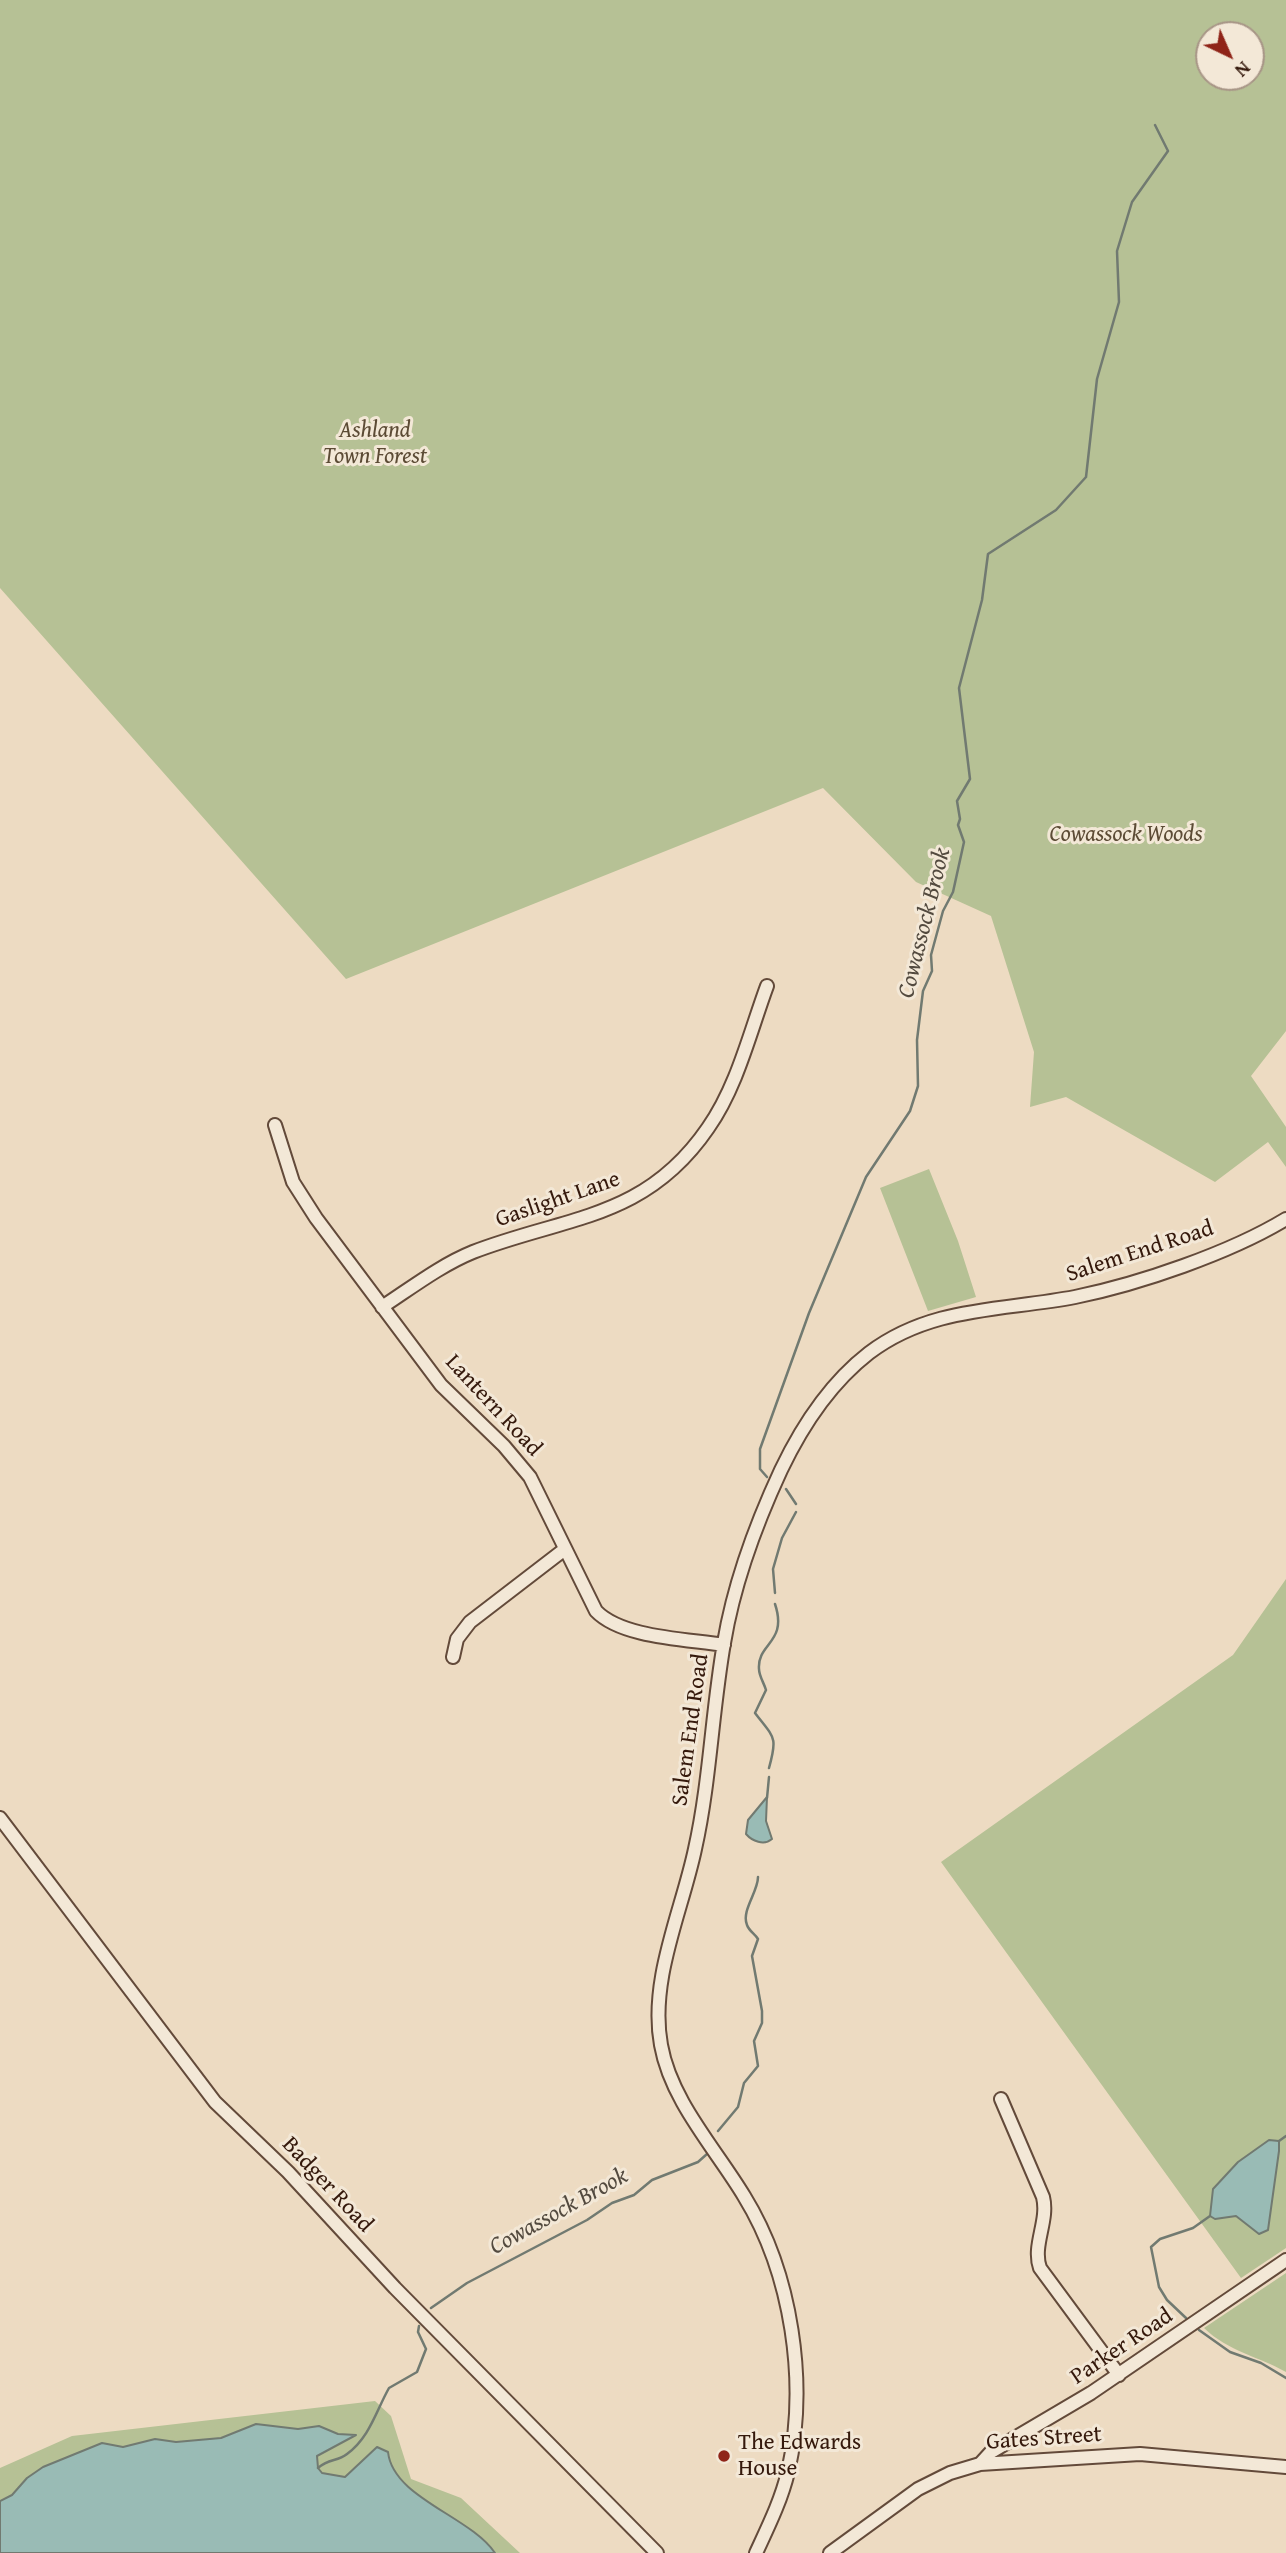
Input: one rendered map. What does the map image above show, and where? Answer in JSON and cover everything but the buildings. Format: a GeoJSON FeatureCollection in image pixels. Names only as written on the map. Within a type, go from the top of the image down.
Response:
{"type":"FeatureCollection","features":[{"type":"Feature","properties":{"kind":"street","name":"Gaslight Lane"},"geometry":{"type":"LineString","coordinates":[[382,1307],[461,1257],[611,1209],[644,1192],[672,1170],[697,1143],[718,1112],[767,986]]}},
{"type":"Feature","properties":{"kind":"street","name":"Lantern Road"},"geometry":{"type":"LineString","coordinates":[[275,1125],[286,1164],[298,1191],[382,1307],[447,1392],[505,1447],[525,1470],[543,1500],[589,1602],[603,1619],[623,1628],[724,1645]]}},
{"type":"Feature","properties":{"kind":"street","name":"Salem End Road"},"geometry":{"type":"LineString","coordinates":[[756,2553],[779,2502],[794,2441],[796,2370],[786,2310],[764,2233],[743,2193],[680,2097],[666,2066],[659,2034],[666,1965],[699,1828],[724,1645],[744,1559],[789,1454],[828,1393],[869,1353],[904,1331],[946,1315],[1059,1300],[1120,1286],[1224,1248],[1286,1219]]}},
{"type":"Feature","properties":{"kind":"street"},"geometry":{"type":"LineString","coordinates":[[453,1657],[457,1639],[470,1622],[565,1549]]}},
{"type":"Feature","properties":{"kind":"street","name":"Badger Road"},"geometry":{"type":"LineString","coordinates":[[0,1818],[215,2102],[288,2172],[395,2288],[657,2553]]}},
{"type":"Feature","properties":{"kind":"street"},"geometry":{"type":"LineString","coordinates":[[1001,2099],[1043,2197],[1045,2213],[1037,2253],[1040,2268],[1119,2375]]}},
{"type":"Feature","properties":{"kind":"street","name":"Parker Road"},"geometry":{"type":"LineString","coordinates":[[980,2464],[995,2449],[1119,2375],[1286,2260]]}},
{"type":"Feature","properties":{"kind":"street","name":"Gates Street"},"geometry":{"type":"LineString","coordinates":[[830,2553],[911,2493],[950,2473],[980,2464],[1140,2454],[1286,2467]]}},
{"type":"Feature","properties":{"kind":"green space"},"geometry":{"type":"Polygon","coordinates":[[[0,0],[1286,0],[1286,1031],[1251,1076],[1286,1127],[1286,1167],[1268,1142],[1215,1182],[1066,1097],[1030,1107],[1034,1052],[991,916],[916,882],[823,788],[346,979],[0,588],[0,0]]]}},
{"type":"Feature","properties":{"kind":"green space"},"geometry":{"type":"Polygon","coordinates":[[[929,1169],[958,1241],[976,1297],[928,1311],[880,1188],[929,1169]]]}},
{"type":"Feature","properties":{"kind":"green space"},"geometry":{"type":"Polygon","coordinates":[[[1286,1579],[1286,2248],[1241,2278],[941,1862],[1233,1655],[1286,1579]]]}},
{"type":"Feature","properties":{"kind":"green space"},"geometry":{"type":"Polygon","coordinates":[[[1286,2273],[1286,2372],[1223,2343],[1204,2328],[1286,2273]]]}},
{"type":"Feature","properties":{"kind":"green space"},"geometry":{"type":"Polygon","coordinates":[[[375,2401],[391,2416],[411,2479],[461,2498],[520,2553],[0,2553],[0,2468],[72,2436],[375,2401]]]}},
{"type":"Feature","properties":{"kind":"water"},"geometry":{"type":"Polygon","coordinates":[[[767,1797],[766,1821],[772,1839],[755,1841],[746,1834],[748,1820],[767,1797]]]}},
{"type":"Feature","properties":{"kind":"water"},"geometry":{"type":"Polygon","coordinates":[[[1269,2140],[1279,2141],[1279,2151],[1268,2230],[1259,2234],[1236,2216],[1215,2219],[1210,2216],[1213,2189],[1238,2162],[1269,2140]]]}},
{"type":"Feature","properties":{"kind":"water"},"geometry":{"type":"Polygon","coordinates":[[[256,2424],[298,2429],[319,2426],[338,2434],[356,2435],[317,2456],[318,2468],[322,2473],[345,2477],[377,2447],[388,2452],[393,2468],[403,2482],[468,2528],[495,2553],[0,2553],[0,2501],[12,2495],[27,2478],[43,2467],[102,2443],[123,2447],[155,2439],[176,2442],[221,2438],[256,2424]]]}},
{"type":"Feature","properties":{"kind":"waterway","name":"Cowassock Brook"},"geometry":{"type":"LineString","coordinates":[[767,1477],[760,1469],[760,1449],[809,1313],[866,1177],[910,1111],[918,1086],[917,1040],[923,991],[932,971],[931,955],[943,911],[953,892],[964,842],[958,825],[960,819],[957,801],[970,779],[959,688],[982,600],[988,554],[1056,510],[1086,477],[1097,379],[1119,302],[1117,251],[1132,202],[1168,151],[1155,125]]}},
{"type":"Feature","properties":{"kind":"waterway","name":"Cowassock Brook"},"geometry":{"type":"LineString","coordinates":[[786,1489],[796,1504]]}},
{"type":"Feature","properties":{"kind":"waterway","name":"Cowassock Brook"},"geometry":{"type":"LineString","coordinates":[[775,1593],[773,1569],[782,1538],[796,1512]]}},
{"type":"Feature","properties":{"kind":"waterway","name":"Cowassock Brook"},"geometry":{"type":"LineString","coordinates":[[769,1768],[774,1743],[755,1713],[766,1690],[759,1672],[760,1660],[778,1627],[775,1604]]}},
{"type":"Feature","properties":{"kind":"waterway","name":"Cowassock Brook"},"geometry":{"type":"LineString","coordinates":[[767,1798],[769,1777]]}},
{"type":"Feature","properties":{"kind":"waterway","name":"Cowassock Brook"},"geometry":{"type":"LineString","coordinates":[[718,2131],[738,2107],[744,2083],[758,2066],[754,2041],[762,2023],[762,2011],[752,1956],[758,1939],[746,1920],[758,1877]]}},
{"type":"Feature","properties":{"kind":"waterway"},"geometry":{"type":"LineString","coordinates":[[1279,2141],[1286,2136]]}},
{"type":"Feature","properties":{"kind":"waterway","name":"Cowassock Brook"},"geometry":{"type":"LineString","coordinates":[[431,2308],[467,2283],[587,2220],[612,2203],[634,2195],[652,2180],[698,2162],[707,2154]]}},
{"type":"Feature","properties":{"kind":"waterway"},"geometry":{"type":"LineString","coordinates":[[1186,2318],[1167,2300],[1159,2287],[1151,2247],[1160,2239],[1193,2228],[1210,2216]]}},
{"type":"Feature","properties":{"kind":"waterway","name":"Cowassock Brook"},"geometry":{"type":"LineString","coordinates":[[318,2468],[355,2447],[367,2432],[389,2388],[417,2372],[426,2349],[418,2332],[419,2326]]}},
{"type":"Feature","properties":{"kind":"waterway"},"geometry":{"type":"LineString","coordinates":[[1199,2330],[1230,2352],[1261,2363],[1286,2378]]}},
{"type":"Feature","properties":{"kind":"place","name":"The Edwards House"},"geometry":{"type":"Point","coordinates":[724,2456]}},
{"type":"Feature","properties":{"kind":"park label","name":"Ashland Town Forest"},"geometry":{"type":"Point","coordinates":[375,444]}},
{"type":"Feature","properties":{"kind":"park label","name":"Cowassock Woods"},"geometry":{"type":"Point","coordinates":[1126,835]}}]}
